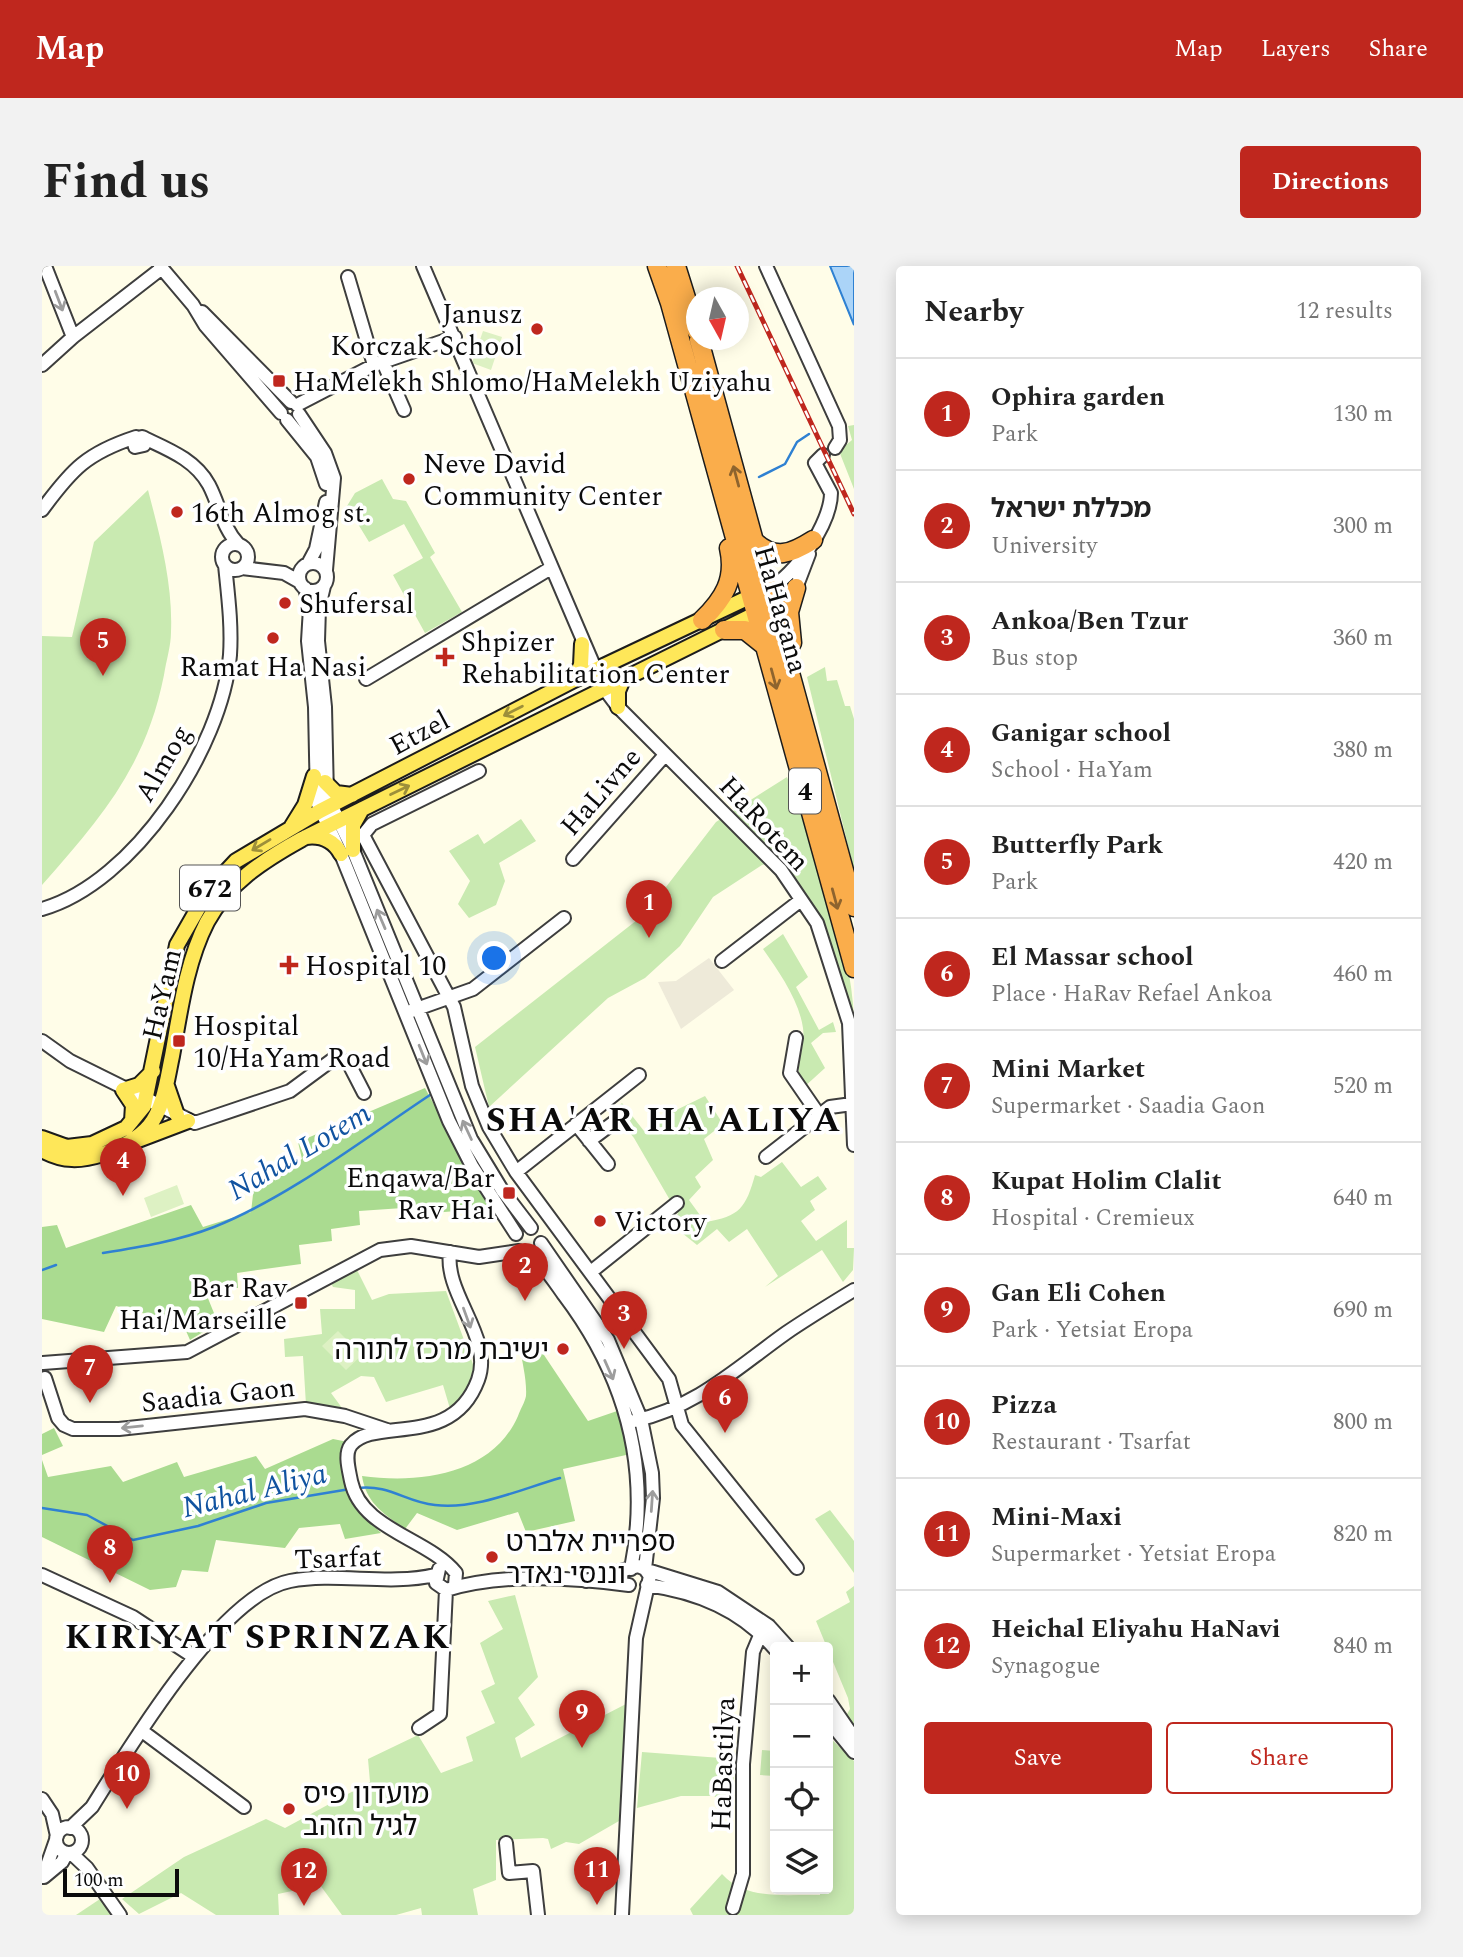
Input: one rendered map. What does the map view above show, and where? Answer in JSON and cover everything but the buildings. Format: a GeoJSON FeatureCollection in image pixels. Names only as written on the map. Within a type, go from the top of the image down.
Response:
{"type":"FeatureCollection","features":[{"type":"Feature","properties":{"kind":"highway","name":"HaHagana"},"geometry":{"type":"LineString","coordinates":[[657,266],[670,303],[714,462],[799,702],[854,906]]}},
{"type":"Feature","properties":{"kind":"highway"},"geometry":{"type":"LineString","coordinates":[[676,266],[686,298]]}},
{"type":"Feature","properties":{"kind":"highway","name":"HaHagana"},"geometry":{"type":"LineString","coordinates":[[702,350],[755,542],[765,646],[854,968]]}},
{"type":"Feature","properties":{"kind":"highway"},"geometry":{"type":"LineString","coordinates":[[702,620],[723,596],[732,569],[714,462]]}},
{"type":"Feature","properties":{"kind":"highway"},"geometry":{"type":"LineString","coordinates":[[755,542],[768,553],[779,555],[813,540]]}},
{"type":"Feature","properties":{"kind":"highway"},"geometry":{"type":"LineString","coordinates":[[796,588],[789,621],[799,702]]}},
{"type":"Feature","properties":{"kind":"highway"},"geometry":{"type":"LineString","coordinates":[[724,630],[745,630],[765,646]]}},
{"type":"Feature","properties":{"kind":"main road","name":"Etzel"},"geometry":{"type":"LineString","coordinates":[[326,809],[594,670],[702,620],[762,601]]}},
{"type":"Feature","properties":{"kind":"main road","name":"Etzel"},"geometry":{"type":"LineString","coordinates":[[333,823],[603,687],[724,630],[762,601]]}},
{"type":"Feature","properties":{"kind":"main road"},"geometry":{"type":"LineString","coordinates":[[574,680],[581,665],[582,644]]}},
{"type":"Feature","properties":{"kind":"main road"},"geometry":{"type":"LineString","coordinates":[[618,707],[618,691],[624,677]]}},
{"type":"Feature","properties":{"kind":"main road"},"geometry":{"type":"LineString","coordinates":[[290,828],[320,779],[336,793],[354,794]]}},
{"type":"Feature","properties":{"kind":"main road"},"geometry":{"type":"LineString","coordinates":[[302,839],[324,839],[347,852],[353,825],[362,808]]}},
{"type":"Feature","properties":{"kind":"main road","name":"HaYam"},"geometry":{"type":"LineString","coordinates":[[161,1072],[177,945],[194,911],[218,878],[236,861],[326,809]]}},
{"type":"Feature","properties":{"kind":"main road","name":"HaYam"},"geometry":{"type":"LineString","coordinates":[[42,1150],[72,1160],[91,1157],[127,1144],[148,1127],[195,950],[206,924],[242,878],[270,856],[333,823]]}},
{"type":"Feature","properties":{"kind":"main road"},"geometry":{"type":"LineString","coordinates":[[127,1144],[182,1118],[168,1094],[161,1072],[124,1090],[134,1105],[132,1122]]}},
{"type":"Feature","properties":{"kind":"main road","name":"HaYam"},"geometry":{"type":"LineString","coordinates":[[42,1138],[67,1147],[82,1147],[106,1139],[132,1122],[153,1103]]}},
{"type":"Feature","properties":{"kind":"street"},"geometry":{"type":"LineString","coordinates":[[45,266],[73,337]]}},
{"type":"Feature","properties":{"kind":"street","name":"HaRotem"},"geometry":{"type":"LineString","coordinates":[[423,266],[582,644],[603,687],[618,707],[781,870],[817,923],[849,1023],[854,1145]]}},
{"type":"Feature","properties":{"kind":"street"},"geometry":{"type":"LineString","coordinates":[[768,266],[839,426],[840,440],[835,449]]}},
{"type":"Feature","properties":{"kind":"street"},"geometry":{"type":"LineString","coordinates":[[42,365],[161,267],[193,305],[205,325],[291,411],[325,453],[334,478],[327,579],[318,630],[325,707],[320,779]]}},
{"type":"Feature","properties":{"kind":"street"},"geometry":{"type":"LineString","coordinates":[[348,277],[378,363],[404,410]]}},
{"type":"Feature","properties":{"kind":"street"},"geometry":{"type":"LineString","coordinates":[[291,411],[378,363],[455,337]]}},
{"type":"Feature","properties":{"kind":"street"},"geometry":{"type":"LineString","coordinates":[[291,411],[319,460],[327,486],[316,549],[300,573],[310,608],[308,641],[320,779],[326,809],[471,1139],[502,1190],[531,1228],[538,1232],[541,1243],[608,1340],[652,1473],[653,1498],[646,1570],[650,1576],[637,1626],[622,1915]]}},
{"type":"Feature","properties":{"kind":"street"},"geometry":{"type":"LineString","coordinates":[[42,510],[74,467],[93,453],[114,444],[139,442],[165,448],[200,472],[209,486],[224,525],[243,550],[241,569],[229,587]]}},
{"type":"Feature","properties":{"kind":"street"},"geometry":{"type":"LineString","coordinates":[[762,601],[796,588],[825,515],[831,492],[815,463],[823,455]]}},
{"type":"Feature","properties":{"kind":"street"},"geometry":{"type":"LineString","coordinates":[[224,525],[224,551]]}},
{"type":"Feature","properties":{"kind":"street"},"geometry":{"type":"LineString","coordinates":[[762,601],[784,580],[813,540]]}},
{"type":"Feature","properties":{"kind":"street"},"geometry":{"type":"LineString","coordinates":[[224,551],[230,545],[261,561],[318,564],[326,570]]}},
{"type":"Feature","properties":{"kind":"street","name":"Almog"},"geometry":{"type":"LineString","coordinates":[[42,909],[73,895],[107,870],[149,831],[180,792],[203,748],[227,677],[230,655],[229,587],[224,551]]}},
{"type":"Feature","properties":{"kind":"street"},"geometry":{"type":"LineString","coordinates":[[225,565],[284,573],[317,591],[324,586]]}},
{"type":"Feature","properties":{"kind":"street"},"geometry":{"type":"LineString","coordinates":[[366,679],[551,568]]}},
{"type":"Feature","properties":{"kind":"street","name":"HaLivne"},"geometry":{"type":"LineString","coordinates":[[573,859],[665,755]]}},
{"type":"Feature","properties":{"kind":"street"},"geometry":{"type":"LineString","coordinates":[[479,771],[372,824],[363,835],[451,999],[460,1023],[478,1106],[516,1172],[592,1271],[669,1379],[682,1425],[797,1568]]}},
{"type":"Feature","properties":{"kind":"street"},"geometry":{"type":"LineString","coordinates":[[722,961],[801,900]]}},
{"type":"Feature","properties":{"kind":"street"},"geometry":{"type":"LineString","coordinates":[[413,1010],[451,999],[473,989],[564,918]]}},
{"type":"Feature","properties":{"kind":"street"},"geometry":{"type":"LineString","coordinates":[[413,1010],[459,1142],[525,1253],[551,1278],[590,1332],[635,1420],[640,1491],[629,1570],[637,1626]]}},
{"type":"Feature","properties":{"kind":"street"},"geometry":{"type":"LineString","coordinates":[[796,1038],[790,1073],[819,1115]]}},
{"type":"Feature","properties":{"kind":"street"},"geometry":{"type":"LineString","coordinates":[[42,1041],[70,1062],[124,1090],[182,1118],[204,1122],[290,1091],[332,1060],[348,1062],[364,1093]]}},
{"type":"Feature","properties":{"kind":"street"},"geometry":{"type":"LineString","coordinates":[[516,1172],[639,1075]]}},
{"type":"Feature","properties":{"kind":"street"},"geometry":{"type":"LineString","coordinates":[[766,1157],[831,1107],[852,1104]]}},
{"type":"Feature","properties":{"kind":"street"},"geometry":{"type":"LineString","coordinates":[[589,1141],[617,1120]]}},
{"type":"Feature","properties":{"kind":"street"},"geometry":{"type":"LineString","coordinates":[[576,1124],[608,1164]]}},
{"type":"Feature","properties":{"kind":"street"},"geometry":{"type":"LineString","coordinates":[[592,1271],[677,1203]]}},
{"type":"Feature","properties":{"kind":"street"},"geometry":{"type":"LineString","coordinates":[[492,1254],[522,1228],[531,1228]]}},
{"type":"Feature","properties":{"kind":"street"},"geometry":{"type":"LineString","coordinates":[[44,1372],[75,1360],[187,1352],[371,1253],[411,1246],[475,1257],[525,1253],[541,1243]]}},
{"type":"Feature","properties":{"kind":"street"},"geometry":{"type":"LineString","coordinates":[[355,1441],[391,1431],[426,1426],[452,1414],[466,1401],[479,1378],[478,1348],[451,1273],[450,1252]]}},
{"type":"Feature","properties":{"kind":"street"},"geometry":{"type":"LineString","coordinates":[[635,1420],[679,1408],[713,1388],[785,1334],[854,1290]]}},
{"type":"Feature","properties":{"kind":"street","name":"Saadia Gaon"},"geometry":{"type":"LineString","coordinates":[[44,1372],[58,1418],[67,1428],[119,1429],[305,1409],[345,1416],[391,1431]]}},
{"type":"Feature","properties":{"kind":"street"},"geometry":{"type":"LineString","coordinates":[[345,1416],[355,1441],[349,1469],[355,1492],[365,1509],[439,1556],[457,1576],[443,1582]]}},
{"type":"Feature","properties":{"kind":"street"},"geometry":{"type":"LineString","coordinates":[[419,1728],[440,1714],[443,1582],[426,1550]]}},
{"type":"Feature","properties":{"kind":"street"},"geometry":{"type":"LineString","coordinates":[[629,1570],[638,1566],[719,1592],[782,1642]]}},
{"type":"Feature","properties":{"kind":"street","name":"Tsarfat"},"geometry":{"type":"LineString","coordinates":[[453,1570],[497,1580]]}},
{"type":"Feature","properties":{"kind":"street","name":"Tsarfat"},"geometry":{"type":"LineString","coordinates":[[586,1581],[629,1570]]}},
{"type":"Feature","properties":{"kind":"street"},"geometry":{"type":"LineString","coordinates":[[42,1575],[133,1617],[194,1657]]}},
{"type":"Feature","properties":{"kind":"street","name":"Tsarfat"},"geometry":{"type":"LineString","coordinates":[[43,1878],[62,1833],[92,1807],[194,1657],[231,1617],[277,1584],[296,1580],[399,1579],[443,1582],[586,1581],[630,1587]]}},
{"type":"Feature","properties":{"kind":"street"},"geometry":{"type":"LineString","coordinates":[[630,1587],[646,1587],[708,1599],[765,1629],[772,1642]]}},
{"type":"Feature","properties":{"kind":"street","name":"HaBastilya"},"geometry":{"type":"LineString","coordinates":[[733,1908],[743,1874],[744,1748],[753,1652],[765,1629]]}},
{"type":"Feature","properties":{"kind":"street"},"geometry":{"type":"LineString","coordinates":[[831,1705],[854,1738]]}},
{"type":"Feature","properties":{"kind":"street"},"geometry":{"type":"LineString","coordinates":[[833,1726],[854,1752]]}},
{"type":"Feature","properties":{"kind":"street"},"geometry":{"type":"LineString","coordinates":[[142,1731],[244,1807]]}},
{"type":"Feature","properties":{"kind":"street"},"geometry":{"type":"LineString","coordinates":[[42,1799],[62,1833],[59,1848],[87,1868],[120,1915]]}},
{"type":"Feature","properties":{"kind":"street","name":"Tsarfat"},"geometry":{"type":"LineString","coordinates":[[43,1878],[82,1840],[92,1807]]}},
{"type":"Feature","properties":{"kind":"street"},"geometry":{"type":"LineString","coordinates":[[62,1833],[78,1831],[87,1868]]}},
{"type":"Feature","properties":{"kind":"street"},"geometry":{"type":"LineString","coordinates":[[506,1843],[509,1873],[533,1871],[538,1915]]}},
{"type":"Feature","properties":{"kind":"green space"},"geometry":{"type":"Polygon","coordinates":[[[483,331],[502,337],[491,370],[472,363],[483,331]]]}},
{"type":"Feature","properties":{"kind":"green space"},"geometry":{"type":"Polygon","coordinates":[[[854,425],[854,489],[839,451],[852,440],[848,426],[854,425]]]}},
{"type":"Feature","properties":{"kind":"green space"},"geometry":{"type":"Polygon","coordinates":[[[382,479],[393,499],[406,501],[435,553],[430,557],[462,612],[425,633],[393,575],[423,558],[404,524],[369,542],[347,506],[355,493],[382,479]]]}},
{"type":"Feature","properties":{"kind":"green space"},"geometry":{"type":"Polygon","coordinates":[[[148,490],[165,560],[171,614],[170,643],[156,707],[146,737],[119,789],[84,836],[42,885],[42,636],[72,637],[94,542],[148,490]]]}},
{"type":"Feature","properties":{"kind":"green space"},"geometry":{"type":"Polygon","coordinates":[[[825,667],[827,681],[837,680],[845,706],[850,706],[854,719],[854,870],[807,677],[825,667]]]}},
{"type":"Feature","properties":{"kind":"green space"},"geometry":{"type":"Polygon","coordinates":[[[787,777],[820,867],[840,932],[852,995],[854,1025],[827,937],[806,897],[778,861],[762,865],[713,897],[680,946],[645,978],[608,998],[489,1107],[475,1047],[646,913],[716,822],[787,777]]]}},
{"type":"Feature","properties":{"kind":"green space"},"geometry":{"type":"Polygon","coordinates":[[[521,819],[536,841],[499,863],[505,881],[496,905],[469,918],[458,904],[470,881],[449,851],[478,834],[484,844],[521,819]]]}},
{"type":"Feature","properties":{"kind":"green space"},"geometry":{"type":"Polygon","coordinates":[[[783,934],[808,977],[796,987],[819,1030],[833,1022],[836,1032],[823,1033],[811,1043],[825,1068],[803,1088],[799,1074],[803,1036],[801,1018],[788,987],[763,949],[783,934]]]}},
{"type":"Feature","properties":{"kind":"green space"},"geometry":{"type":"Polygon","coordinates":[[[425,1088],[490,1208],[433,1213],[432,1206],[359,1211],[360,1225],[331,1229],[332,1241],[299,1245],[301,1264],[237,1273],[238,1288],[203,1286],[218,1323],[190,1340],[183,1324],[116,1306],[104,1332],[42,1319],[42,1227],[57,1225],[66,1248],[191,1205],[203,1227],[251,1212],[254,1186],[302,1159],[298,1142],[425,1088]]]}},
{"type":"Feature","properties":{"kind":"green space"},"geometry":{"type":"Polygon","coordinates":[[[705,1096],[723,1124],[704,1139],[713,1160],[695,1177],[701,1187],[689,1200],[705,1222],[726,1217],[740,1209],[755,1175],[761,1177],[782,1162],[801,1187],[818,1176],[827,1189],[810,1201],[815,1210],[801,1221],[816,1241],[847,1220],[847,1248],[854,1248],[853,1270],[843,1282],[822,1250],[765,1287],[778,1276],[747,1229],[729,1242],[717,1229],[697,1245],[667,1221],[678,1214],[634,1138],[613,1112],[622,1103],[644,1131],[662,1117],[705,1096]]]}},
{"type":"Feature","properties":{"kind":"green space"},"geometry":{"type":"Polygon","coordinates":[[[177,1185],[184,1204],[151,1217],[144,1198],[177,1185]]]}},
{"type":"Feature","properties":{"kind":"green space"},"geometry":{"type":"Polygon","coordinates":[[[357,1270],[372,1300],[389,1294],[446,1291],[474,1367],[467,1392],[451,1412],[443,1385],[386,1402],[374,1377],[361,1376],[331,1393],[345,1412],[332,1406],[306,1405],[303,1356],[285,1357],[284,1339],[322,1334],[320,1309],[355,1309],[355,1290],[333,1287],[331,1283],[357,1270]]]}},
{"type":"Feature","properties":{"kind":"green space"},"geometry":{"type":"Polygon","coordinates":[[[338,1331],[362,1355],[346,1370],[322,1346],[338,1331]]]}},
{"type":"Feature","properties":{"kind":"green space"},"geometry":{"type":"Polygon","coordinates":[[[536,1343],[588,1421],[620,1410],[625,1425],[626,1455],[563,1469],[575,1521],[526,1532],[518,1512],[457,1530],[417,1513],[405,1529],[383,1513],[367,1494],[362,1476],[430,1476],[472,1463],[491,1451],[506,1436],[525,1398],[526,1384],[520,1347],[536,1343]]]}},
{"type":"Feature","properties":{"kind":"green space"},"geometry":{"type":"Polygon","coordinates":[[[54,1428],[63,1446],[42,1455],[42,1434],[54,1428]]]}},
{"type":"Feature","properties":{"kind":"green space"},"geometry":{"type":"Polygon","coordinates":[[[333,1439],[348,1442],[346,1483],[362,1512],[381,1533],[345,1539],[340,1524],[299,1528],[285,1548],[216,1540],[208,1572],[182,1570],[176,1587],[150,1590],[42,1537],[42,1460],[48,1477],[111,1466],[123,1482],[177,1462],[184,1477],[256,1456],[265,1469],[333,1439]]]}},
{"type":"Feature","properties":{"kind":"green space"},"geometry":{"type":"Polygon","coordinates":[[[830,1510],[854,1541],[854,1573],[815,1519],[830,1510]]]}},
{"type":"Feature","properties":{"kind":"green space"},"geometry":{"type":"Polygon","coordinates":[[[854,1586],[854,1732],[844,1719],[850,1709],[833,1662],[833,1642],[825,1642],[816,1621],[850,1602],[846,1592],[854,1586]]]}},
{"type":"Feature","properties":{"kind":"green space"},"geometry":{"type":"Polygon","coordinates":[[[515,1595],[538,1677],[518,1698],[535,1725],[515,1738],[521,1758],[626,1704],[619,1821],[579,1844],[566,1842],[551,1849],[548,1839],[543,1838],[496,1840],[496,1880],[473,1889],[478,1915],[422,1915],[421,1908],[396,1915],[342,1915],[320,1885],[278,1894],[279,1915],[216,1915],[181,1893],[139,1914],[122,1899],[184,1857],[266,1819],[285,1828],[370,1782],[368,1759],[418,1735],[441,1773],[473,1761],[466,1737],[495,1723],[481,1691],[495,1684],[480,1643],[503,1629],[488,1601],[515,1595]]]}},
{"type":"Feature","properties":{"kind":"green space"},"geometry":{"type":"Polygon","coordinates":[[[833,1741],[854,1761],[854,1915],[693,1915],[690,1909],[722,1874],[743,1889],[755,1892],[833,1894],[833,1741]]]}},
{"type":"Feature","properties":{"kind":"green space"},"geometry":{"type":"Polygon","coordinates":[[[762,1750],[770,1751],[770,1776],[760,1775],[762,1750]]]}},
{"type":"Feature","properties":{"kind":"green space"},"geometry":{"type":"Polygon","coordinates":[[[642,1752],[734,1759],[733,1807],[714,1796],[681,1796],[637,1808],[642,1752]]]}},
{"type":"Feature","properties":{"kind":"green space"},"geometry":{"type":"Polygon","coordinates":[[[100,1899],[112,1915],[76,1915],[100,1899]]]}},
{"type":"Feature","properties":{"kind":"shaded area"},"geometry":{"type":"Polygon","coordinates":[[[709,958],[734,990],[681,1029],[658,982],[676,981],[709,958]]]}},
{"type":"Feature","properties":{"kind":"water"},"geometry":{"type":"Polygon","coordinates":[[[830,266],[854,266],[854,325],[830,266]]]}},
{"type":"Feature","properties":{"kind":"waterway"},"geometry":{"type":"LineString","coordinates":[[759,477],[785,464],[797,442],[809,434]]}},
{"type":"Feature","properties":{"kind":"waterway","name":"Nahal Lotem"},"geometry":{"type":"LineString","coordinates":[[103,1253],[187,1236],[242,1215],[325,1167],[430,1095]]}},
{"type":"Feature","properties":{"kind":"waterway","name":"Nahal Lotem"},"geometry":{"type":"LineString","coordinates":[[42,1270],[56,1265]]}},
{"type":"Feature","properties":{"kind":"waterway","name":"Nahal Aliya"},"geometry":{"type":"LineString","coordinates":[[357,1488],[369,1487],[415,1501],[451,1506],[482,1502],[560,1478]]}},
{"type":"Feature","properties":{"kind":"waterway","name":"Nahal Aliya"},"geometry":{"type":"LineString","coordinates":[[42,1508],[87,1515],[133,1540],[198,1526],[266,1503],[350,1489]]}},
{"type":"Feature","properties":{"kind":"railway"},"geometry":{"type":"LineString","coordinates":[[737,266],[854,514]]}},
{"type":"Feature","properties":{"kind":"place","name":"Janusz Korczak School"},"geometry":{"type":"Point","coordinates":[537,329]}},
{"type":"Feature","properties":{"kind":"place","name":"HaMelekh Shlomo/HaMelekh Uziyahu"},"geometry":{"type":"Point","coordinates":[279,381]}},
{"type":"Feature","properties":{"kind":"place","name":"Neve David Community Center"},"geometry":{"type":"Point","coordinates":[409,479]}},
{"type":"Feature","properties":{"kind":"place","name":"16th Almog st."},"geometry":{"type":"Point","coordinates":[177,512]}},
{"type":"Feature","properties":{"kind":"place","name":"Shufersal"},"geometry":{"type":"Point","coordinates":[285,603]}},
{"type":"Feature","properties":{"kind":"place","name":"Ramat Ha Nasi"},"geometry":{"type":"Point","coordinates":[273,638]}},
{"type":"Feature","properties":{"kind":"place","name":"Shpizer Rehabilitation Center"},"geometry":{"type":"Point","coordinates":[445,657]}},
{"type":"Feature","properties":{"kind":"place","name":"Butterfly Park"},"geometry":{"type":"Point","coordinates":[103,676]}},
{"type":"Feature","properties":{"kind":"place","name":"Ophira garden"},"geometry":{"type":"Point","coordinates":[649,938]}},
{"type":"Feature","properties":{"kind":"place","name":"Hospital 10"},"geometry":{"type":"Point","coordinates":[289,965]}},
{"type":"Feature","properties":{"kind":"place","name":"Hospital 10/HaYam Road"},"geometry":{"type":"Point","coordinates":[179,1041]}},
{"type":"Feature","properties":{"kind":"place","name":"Enqawa/Bar Rav Hai"},"geometry":{"type":"Point","coordinates":[509,1193]}},
{"type":"Feature","properties":{"kind":"place","name":"Ganigar school"},"geometry":{"type":"Point","coordinates":[123,1196]}},
{"type":"Feature","properties":{"kind":"place","name":"Victory"},"geometry":{"type":"Point","coordinates":[600,1221]}},
{"type":"Feature","properties":{"kind":"place","name":"מכללת ישראל"},"geometry":{"type":"Point","coordinates":[525,1301]}},
{"type":"Feature","properties":{"kind":"place","name":"Bar Rav Hai/Marseille"},"geometry":{"type":"Point","coordinates":[301,1303]}},
{"type":"Feature","properties":{"kind":"place","name":"ישיבת מרכז לתורה"},"geometry":{"type":"Point","coordinates":[563,1349]}},
{"type":"Feature","properties":{"kind":"place","name":"Ankoa/Ben Tzur"},"geometry":{"type":"Point","coordinates":[624,1349]}},
{"type":"Feature","properties":{"kind":"place","name":"Mini Market"},"geometry":{"type":"Point","coordinates":[90,1403]}},
{"type":"Feature","properties":{"kind":"place","name":"El Massar school"},"geometry":{"type":"Point","coordinates":[725,1433]}},
{"type":"Feature","properties":{"kind":"place","name":"ספריית אלברט וננסי נאדר"},"geometry":{"type":"Point","coordinates":[492,1557]}},
{"type":"Feature","properties":{"kind":"place","name":"Kupat Holim Clalit"},"geometry":{"type":"Point","coordinates":[110,1583]}},
{"type":"Feature","properties":{"kind":"place","name":"Gan Eli Cohen"},"geometry":{"type":"Point","coordinates":[582,1748]}},
{"type":"Feature","properties":{"kind":"place","name":"Pizza"},"geometry":{"type":"Point","coordinates":[127,1809]}},
{"type":"Feature","properties":{"kind":"place","name":"מועדון פיס לגיל הזהב"},"geometry":{"type":"Point","coordinates":[289,1809]}},
{"type":"Feature","properties":{"kind":"place","name":"Mini-Maxi"},"geometry":{"type":"Point","coordinates":[597,1905]}},
{"type":"Feature","properties":{"kind":"place","name":"Heichal Eliyahu HaNavi"},"geometry":{"type":"Point","coordinates":[304,1906]}},
{"type":"Feature","properties":{"kind":"district","name":"SHA'AR HA'ALIYA"},"geometry":{"type":"Point","coordinates":[664,1119]}},
{"type":"Feature","properties":{"kind":"district","name":"KIRIYAT SPRINZAK"},"geometry":{"type":"Point","coordinates":[258,1636]}}]}
